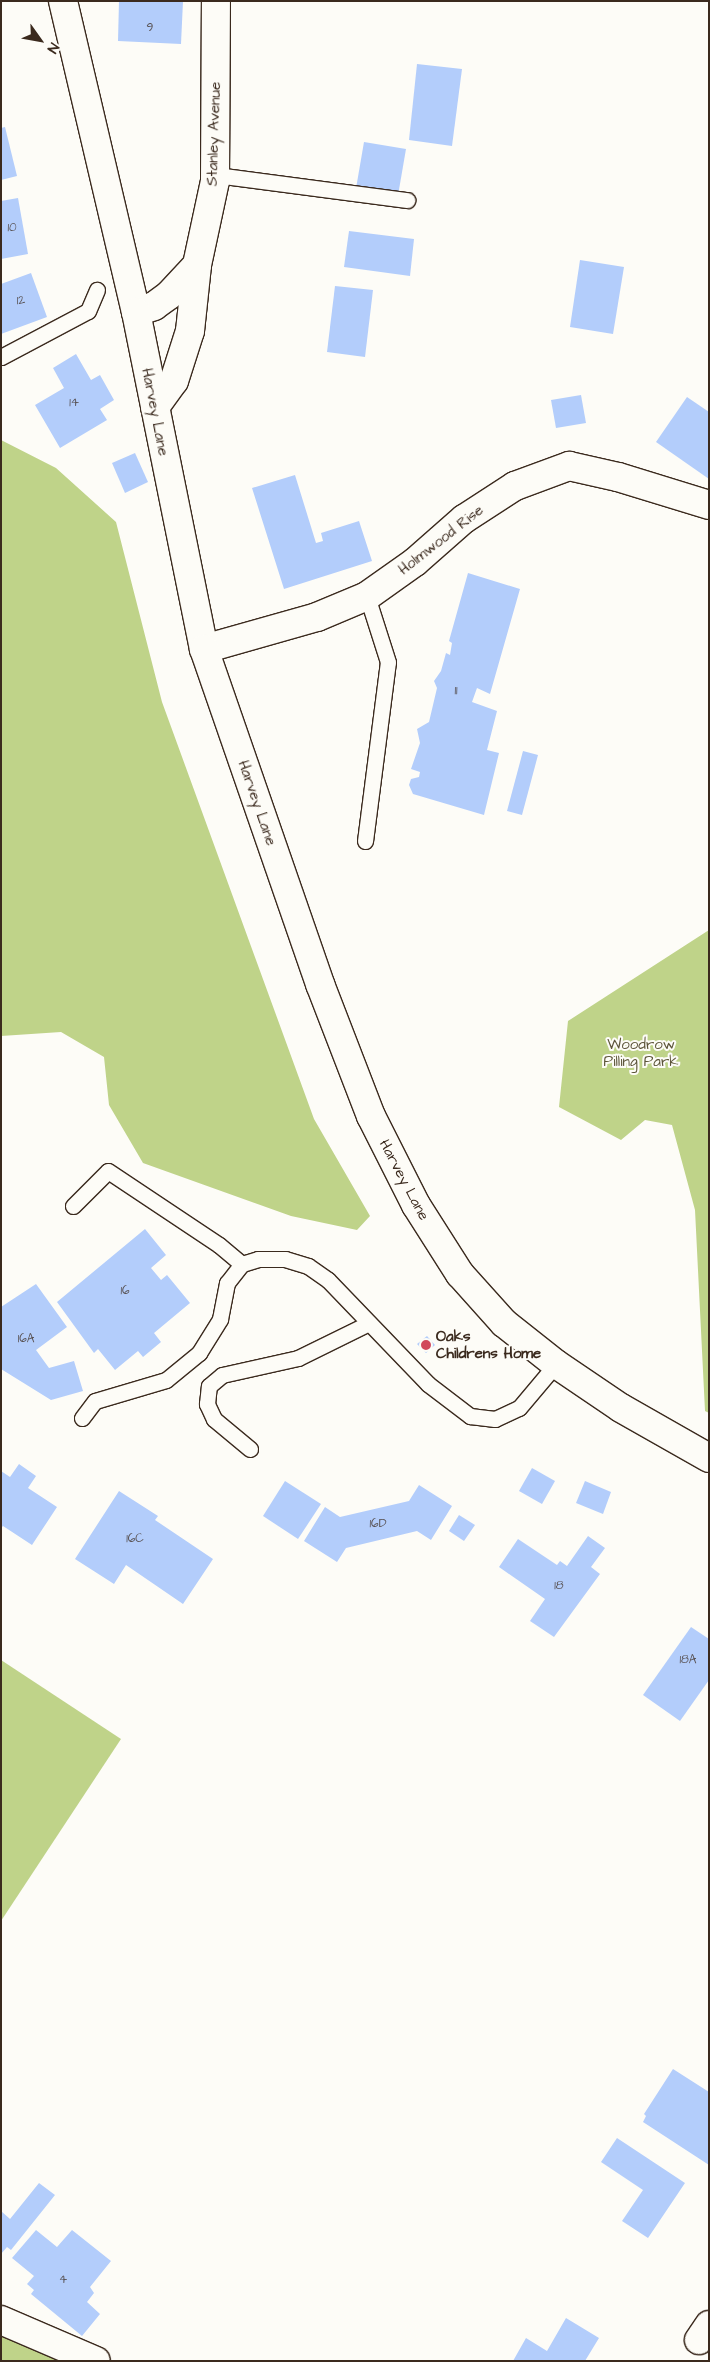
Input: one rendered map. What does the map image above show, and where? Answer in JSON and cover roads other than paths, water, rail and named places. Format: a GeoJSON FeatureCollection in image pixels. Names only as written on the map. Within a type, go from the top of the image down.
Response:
{"type":"FeatureCollection","features":[{"type":"Feature","properties":{"kind":"street","name":"Harvey Lane"},"geometry":{"type":"LineString","coordinates":[[63,1],[136,312],[204,649],[320,984],[371,1116],[416,1205],[460,1274],[504,1323],[556,1364],[621,1408],[709,1457]]}},
{"type":"Feature","properties":{"kind":"street","name":"Stanley Avenue"},"geometry":{"type":"LineString","coordinates":[[155,407],[174,381],[190,331],[197,265],[216,174],[216,1]]}},
{"type":"Feature","properties":{"kind":"street"},"geometry":{"type":"LineString","coordinates":[[136,312],[154,306],[169,295],[197,265]]}},
{"type":"Feature","properties":{"kind":"street","name":"Holmwood Rise"},"geometry":{"type":"LineString","coordinates":[[204,649],[316,617],[367,596],[415,562],[464,519],[515,486],[569,466],[618,477],[709,506]]}},
{"type":"Feature","properties":{"kind":"street"},"geometry":{"type":"LineString","coordinates":[[1,2320],[96,2361]]}},
{"type":"Feature","properties":{"kind":"lane"},"geometry":{"type":"LineString","coordinates":[[216,174],[406,200]]}},
{"type":"Feature","properties":{"kind":"lane"},"geometry":{"type":"LineString","coordinates":[[1,357],[88,311],[98,290]]}},
{"type":"Feature","properties":{"kind":"lane"},"geometry":{"type":"LineString","coordinates":[[365,841],[388,662],[367,596]]}},
{"type":"Feature","properties":{"kind":"lane"},"geometry":{"type":"LineString","coordinates":[[73,1206],[108,1171],[219,1245],[242,1264]]}},
{"type":"Feature","properties":{"kind":"lane"},"geometry":{"type":"LineString","coordinates":[[82,1418],[95,1401],[166,1380],[199,1353],[220,1319],[227,1284],[242,1264],[258,1259],[285,1259],[308,1266],[328,1280],[428,1384],[470,1416],[495,1419],[519,1408],[556,1364]]}},
{"type":"Feature","properties":{"kind":"lane"},"geometry":{"type":"LineString","coordinates":[[250,1449],[214,1419],[207,1404],[209,1386],[222,1375],[298,1358],[370,1323]]}},
{"type":"Feature","properties":{"kind":"place","name":"Oaks Childrens Home"},"geometry":{"type":"Point","coordinates":[426,1345]}},
{"type":"Feature","properties":{"kind":"park label","name":"Woodrow Pilling Park"},"geometry":{"type":"Point","coordinates":[641,1052]}}]}
